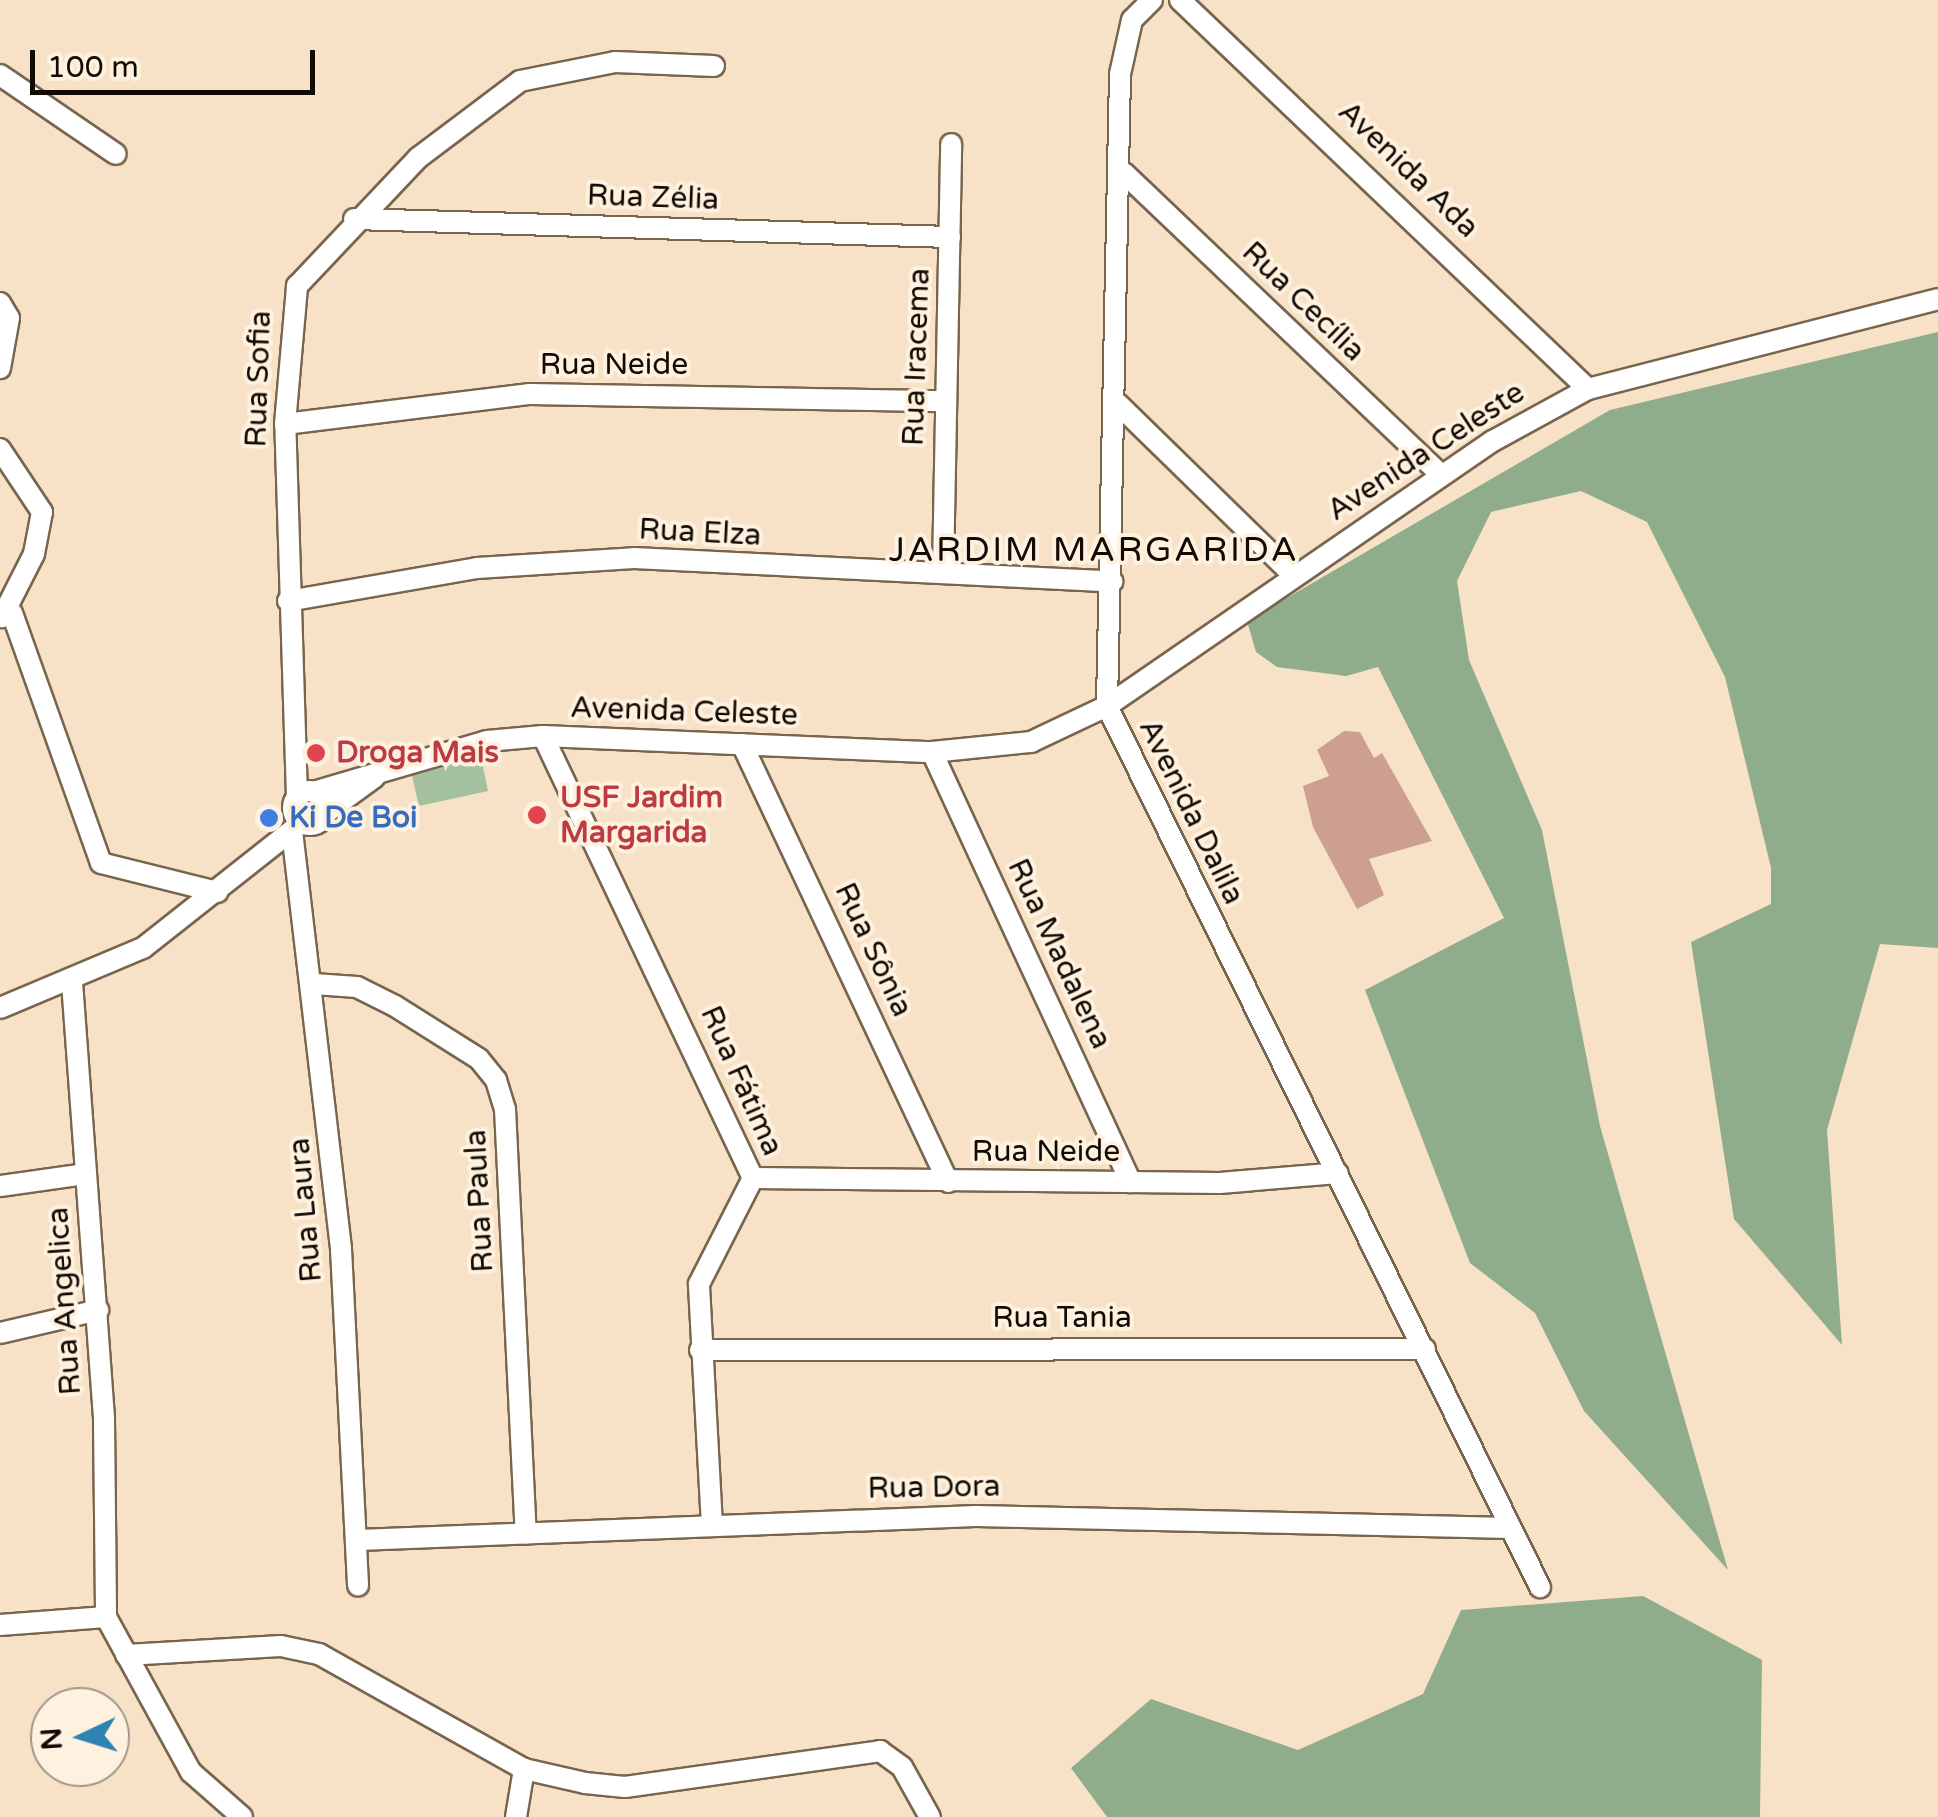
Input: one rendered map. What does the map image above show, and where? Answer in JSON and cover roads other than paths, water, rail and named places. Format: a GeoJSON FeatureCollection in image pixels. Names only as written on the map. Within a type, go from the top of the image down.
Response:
{"type":"FeatureCollection","features":[{"type":"Feature","properties":{"kind":"street","name":"Avenida Dalila"},"geometry":{"type":"LineString","coordinates":[[1152,0],[1125,40],[1107,706],[1540,1587]]}},
{"type":"Feature","properties":{"kind":"street","name":"Avenida Ada"},"geometry":{"type":"LineString","coordinates":[[1180,0],[1588,389]]}},
{"type":"Feature","properties":{"kind":"street","name":"Rua Sofia"},"geometry":{"type":"LineString","coordinates":[[297,827],[305,795],[288,602],[285,424],[290,301],[354,219],[520,80],[615,62],[714,66]]}},
{"type":"Feature","properties":{"kind":"street"},"geometry":{"type":"LineString","coordinates":[[0,75],[116,154]]}},
{"type":"Feature","properties":{"kind":"street","name":"Rua Iracema"},"geometry":{"type":"LineString","coordinates":[[943,571],[950,144]]}},
{"type":"Feature","properties":{"kind":"street","name":"Rua Cecília"},"geometry":{"type":"LineString","coordinates":[[1124,173],[1441,475]]}},
{"type":"Feature","properties":{"kind":"street","name":"Rua Zélia"},"geometry":{"type":"LineString","coordinates":[[354,219],[950,237]]}},
{"type":"Feature","properties":{"kind":"street","name":"Avenida Celeste"},"geometry":{"type":"LineString","coordinates":[[305,795],[393,764],[543,736],[932,752],[1031,742],[1107,706],[1441,475],[1588,389],[1938,300]]}},
{"type":"Feature","properties":{"kind":"street"},"geometry":{"type":"LineString","coordinates":[[0,303],[9,318],[0,368]]}},
{"type":"Feature","properties":{"kind":"street","name":"Rua Neide"},"geometry":{"type":"LineString","coordinates":[[285,424],[530,394],[944,401]]}},
{"type":"Feature","properties":{"kind":"street"},"geometry":{"type":"LineString","coordinates":[[1118,404],[1292,575]]}},
{"type":"Feature","properties":{"kind":"street"},"geometry":{"type":"LineString","coordinates":[[0,449],[42,512],[6,615],[101,864],[217,892]]}},
{"type":"Feature","properties":{"kind":"street","name":"Rua Elza"},"geometry":{"type":"LineString","coordinates":[[288,602],[560,561],[943,571],[1112,581]]}},
{"type":"Feature","properties":{"kind":"street","name":"Rua Fátima"},"geometry":{"type":"LineString","coordinates":[[543,736],[753,1178],[702,1274],[700,1350],[712,1526]]}},
{"type":"Feature","properties":{"kind":"street","name":"Rua Sônia"},"geometry":{"type":"LineString","coordinates":[[742,744],[948,1182]]}},
{"type":"Feature","properties":{"kind":"street","name":"Rua Madalena"},"geometry":{"type":"LineString","coordinates":[[932,752],[1131,1182]]}},
{"type":"Feature","properties":{"kind":"street","name":"Avenida Celeste"},"geometry":{"type":"LineString","coordinates":[[297,827],[317,824],[326,812],[393,764]]}},
{"type":"Feature","properties":{"kind":"street"},"geometry":{"type":"LineString","coordinates":[[305,795],[326,812]]}},
{"type":"Feature","properties":{"kind":"street"},"geometry":{"type":"LineString","coordinates":[[0,1008],[72,982],[144,948],[297,827]]}},
{"type":"Feature","properties":{"kind":"street","name":"Rua Laura"},"geometry":{"type":"LineString","coordinates":[[297,827],[314,984],[358,1540],[358,1586]]}},
{"type":"Feature","properties":{"kind":"street","name":"Rua Angelica"},"geometry":{"type":"LineString","coordinates":[[72,982],[98,1310],[106,1617]]}},
{"type":"Feature","properties":{"kind":"street","name":"Rua Paula"},"geometry":{"type":"LineString","coordinates":[[314,984],[356,987],[395,1006],[479,1059],[496,1080],[505,1110],[526,1534]]}},
{"type":"Feature","properties":{"kind":"street","name":"Rua Neide"},"geometry":{"type":"LineString","coordinates":[[753,1178],[1131,1182],[1338,1173]]}},
{"type":"Feature","properties":{"kind":"street"},"geometry":{"type":"LineString","coordinates":[[0,1186],[85,1174]]}},
{"type":"Feature","properties":{"kind":"street"},"geometry":{"type":"LineString","coordinates":[[0,1333],[98,1310]]}},
{"type":"Feature","properties":{"kind":"street","name":"Rua Tania"},"geometry":{"type":"LineString","coordinates":[[700,1350],[1425,1350]]}},
{"type":"Feature","properties":{"kind":"street","name":"Rua Dora"},"geometry":{"type":"LineString","coordinates":[[358,1540],[976,1516],[1510,1528]]}},
{"type":"Feature","properties":{"kind":"street"},"geometry":{"type":"LineString","coordinates":[[0,1625],[106,1617],[191,1772],[242,1817]]}},
{"type":"Feature","properties":{"kind":"street"},"geometry":{"type":"LineString","coordinates":[[126,1655],[281,1646],[319,1654],[524,1769],[625,1787],[880,1751],[902,1767],[930,1817]]}},
{"type":"Feature","properties":{"kind":"street"},"geometry":{"type":"LineString","coordinates":[[516,1817],[524,1769]]}},
{"type":"Feature","properties":{"kind":"place","name":"Droga Mais"},"geometry":{"type":"Point","coordinates":[316,753]}},
{"type":"Feature","properties":{"kind":"place","name":"USF Jardim Margarida"},"geometry":{"type":"Point","coordinates":[537,815]}},
{"type":"Feature","properties":{"kind":"place","name":"Ki De Boi"},"geometry":{"type":"Point","coordinates":[269,818]}},
{"type":"Feature","properties":{"kind":"district","name":"JARDIM MARGARIDA"},"geometry":{"type":"Point","coordinates":[1094,550]}}]}
